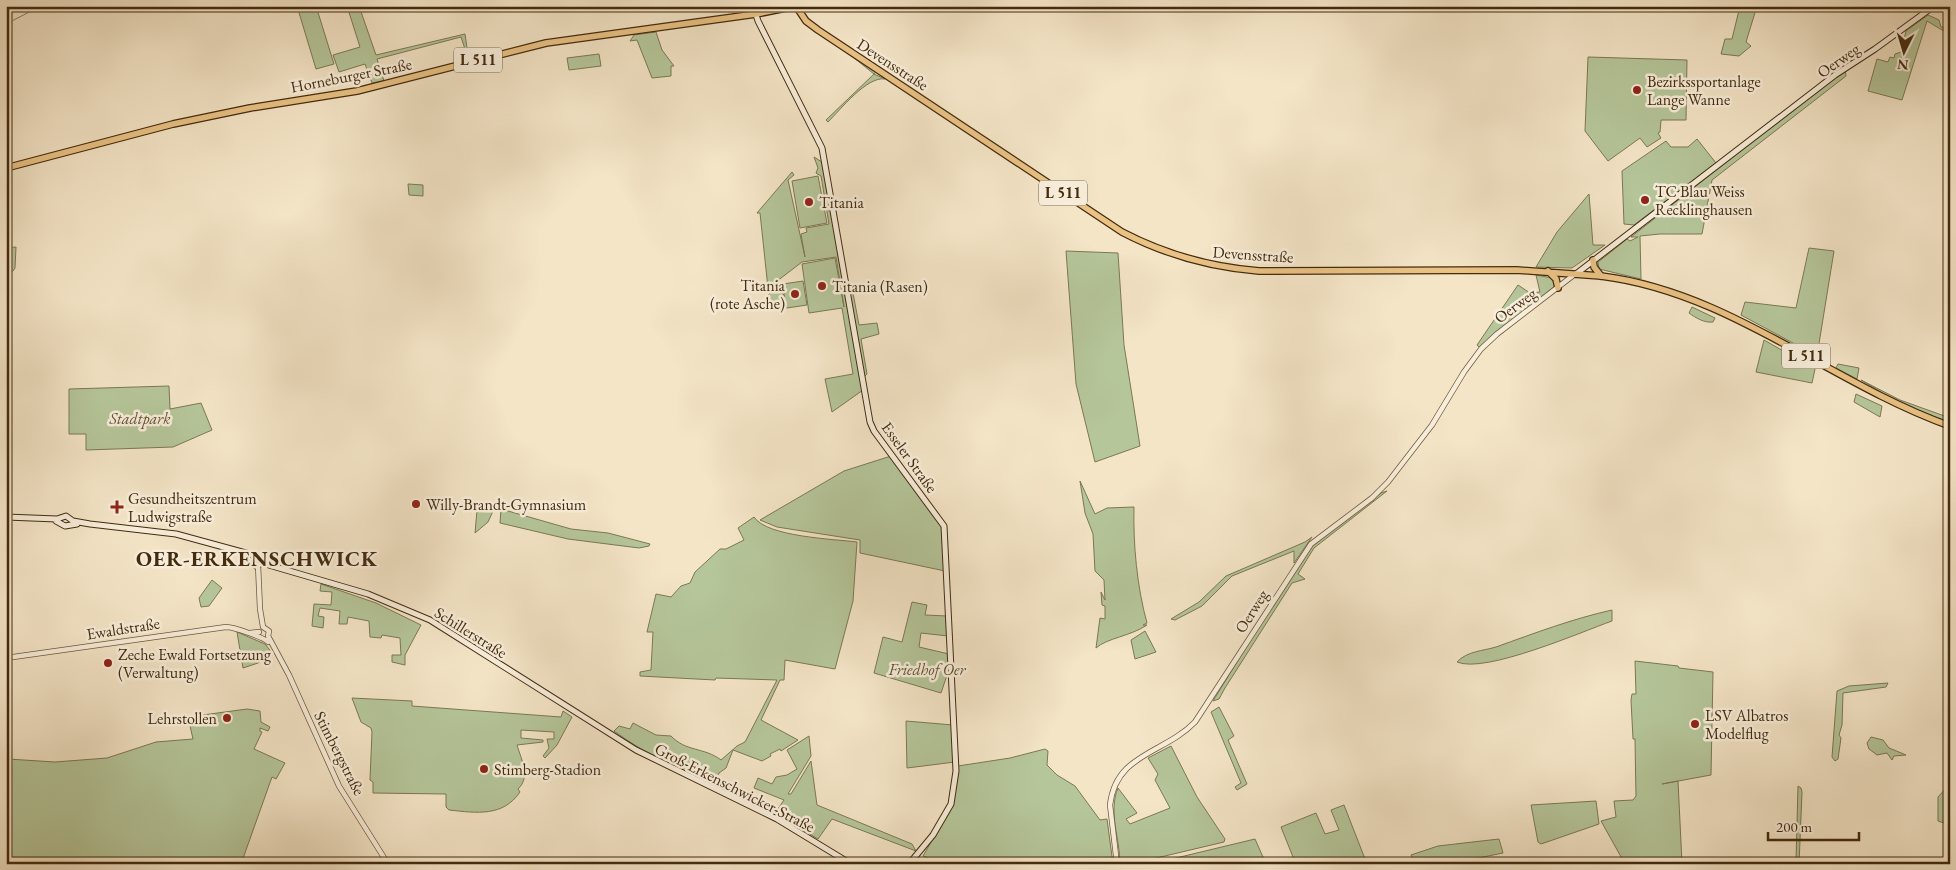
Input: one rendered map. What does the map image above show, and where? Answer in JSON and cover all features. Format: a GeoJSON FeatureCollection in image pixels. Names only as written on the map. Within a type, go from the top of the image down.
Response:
{"type":"FeatureCollection","features":[{"type":"Feature","properties":{"kind":"main road","name":"Esseler Straße"},"geometry":{"type":"LineString","coordinates":[[754,6],[756,14],[822,148],[870,422],[874,431],[944,526],[956,771],[951,804],[933,835],[909,864]]}},
{"type":"Feature","properties":{"kind":"main road","name":"L 511"},"geometry":{"type":"LineString","coordinates":[[756,14],[796,6]]}},
{"type":"Feature","properties":{"kind":"main road","name":"Devensstraße"},"geometry":{"type":"LineString","coordinates":[[796,6],[806,21],[818,30],[1122,232],[1152,248],[1178,257],[1210,265],[1259,271],[1548,271],[1576,274]]}},
{"type":"Feature","properties":{"kind":"main road","name":"Oerweg"},"geometry":{"type":"LineString","coordinates":[[1576,274],[1835,75],[1876,49],[1934,6]]}},
{"type":"Feature","properties":{"kind":"main road","name":"Horneburger Straße"},"geometry":{"type":"LineString","coordinates":[[6,168],[173,124],[242,110],[357,91],[546,43],[756,14]]}},
{"type":"Feature","properties":{"kind":"main road"},"geometry":{"type":"LineString","coordinates":[[1593,260],[1594,267],[1601,276]]}},
{"type":"Feature","properties":{"kind":"main road"},"geometry":{"type":"LineString","coordinates":[[1548,271],[1556,279],[1558,288]]}},
{"type":"Feature","properties":{"kind":"main road","name":"L 511"},"geometry":{"type":"LineString","coordinates":[[1576,274],[1601,276],[1647,286],[1718,310],[1890,401],[1950,426]]}},
{"type":"Feature","properties":{"kind":"main road","name":"Schillerstraße"},"geometry":{"type":"LineString","coordinates":[[6,517],[61,521],[66,516],[70,522],[191,537],[252,557],[259,554],[260,563],[310,575],[388,601],[430,620],[607,733]]}},
{"type":"Feature","properties":{"kind":"main road"},"geometry":{"type":"LineString","coordinates":[[252,557],[260,563]]}},
{"type":"Feature","properties":{"kind":"main road","name":"Groß-Erkenschwicker-Straße"},"geometry":{"type":"LineString","coordinates":[[607,733],[654,760],[777,819],[851,864]]}},
{"type":"Feature","properties":{"kind":"street","name":"Oerweg"},"geometry":{"type":"LineString","coordinates":[[1117,864],[1110,805],[1111,795],[1120,774],[1135,760],[1181,735],[1203,710],[1311,544],[1364,504],[1388,482],[1434,421],[1464,372],[1482,349],[1576,274]]}},
{"type":"Feature","properties":{"kind":"street","name":"Stimbergstraße"},"geometry":{"type":"LineString","coordinates":[[260,563],[260,631],[266,637],[289,675],[339,786],[388,864]]}},
{"type":"Feature","properties":{"kind":"street","name":"Ewaldstraße"},"geometry":{"type":"LineString","coordinates":[[6,658],[226,627],[244,632],[260,631]]}},
{"type":"Feature","properties":{"kind":"street","name":"Stimbergstraße"},"geometry":{"type":"LineString","coordinates":[[260,631],[268,629],[266,637]]}},
{"type":"Feature","properties":{"kind":"green space"},"geometry":{"type":"Polygon","coordinates":[[[297,6],[316,6],[334,64],[316,69],[297,6]]]}},
{"type":"Feature","properties":{"kind":"green space"},"geometry":{"type":"Polygon","coordinates":[[[347,6],[359,6],[376,55],[465,34],[467,48],[465,49],[461,37],[377,59],[384,81],[372,83],[365,64],[339,72],[333,55],[360,47],[347,6]]]}},
{"type":"Feature","properties":{"kind":"green space"},"geometry":{"type":"Polygon","coordinates":[[[1740,6],[1757,6],[1746,42],[1751,46],[1739,56],[1721,54],[1725,39],[1732,39],[1740,6]]]}},
{"type":"Feature","properties":{"kind":"green space"},"geometry":{"type":"Polygon","coordinates":[[[1928,15],[1939,20],[1941,27],[1950,27],[1950,30],[1942,30],[1927,21],[1902,100],[1868,91],[1877,59],[1888,62],[1890,57],[1894,58],[1895,54],[1901,52],[1906,31],[1928,15]]]}},
{"type":"Feature","properties":{"kind":"green space"},"geometry":{"type":"Polygon","coordinates":[[[656,32],[662,50],[674,66],[671,66],[671,76],[652,78],[637,40],[630,41],[634,35],[656,32]]]}},
{"type":"Feature","properties":{"kind":"green space"},"geometry":{"type":"Polygon","coordinates":[[[843,49],[876,72],[874,74],[843,49]]]}},
{"type":"Feature","properties":{"kind":"green space"},"geometry":{"type":"Polygon","coordinates":[[[599,54],[601,66],[569,70],[567,58],[599,54]]]}},
{"type":"Feature","properties":{"kind":"green space","name":"Bezirkssportanlage Lange Wanne"},"geometry":{"type":"Polygon","coordinates":[[[1588,57],[1687,60],[1686,120],[1661,120],[1660,132],[1658,133],[1661,138],[1647,147],[1640,138],[1608,161],[1585,131],[1588,57]]]}},
{"type":"Feature","properties":{"kind":"green space"},"geometry":{"type":"Polygon","coordinates":[[[1845,69],[1846,76],[1712,180],[1702,234],[1640,236],[1641,279],[1599,269],[1598,262],[1627,239],[1630,241],[1638,237],[1631,237],[1845,69]]]}},
{"type":"Feature","properties":{"kind":"green space"},"geometry":{"type":"Polygon","coordinates":[[[874,74],[885,79],[878,79],[862,88],[828,122],[826,120],[874,74]]]}},
{"type":"Feature","properties":{"kind":"green space","name":"TC Blau Weiss Recklinghausen"},"geometry":{"type":"Polygon","coordinates":[[[1697,139],[1716,163],[1634,225],[1624,224],[1622,171],[1666,141],[1671,147],[1688,147],[1697,139]]]}},
{"type":"Feature","properties":{"kind":"green space"},"geometry":{"type":"Polygon","coordinates":[[[814,157],[822,162],[849,295],[853,293],[859,325],[877,323],[879,334],[861,339],[867,374],[863,378],[863,390],[832,412],[825,379],[853,374],[842,308],[809,313],[802,264],[835,258],[844,307],[836,257],[802,262],[768,288],[760,213],[757,213],[792,172],[794,175],[788,180],[805,257],[801,234],[807,232],[806,228],[829,224],[821,176],[816,173],[818,168],[814,157]]]}},
{"type":"Feature","properties":{"kind":"green space","name":"Titania"},"geometry":{"type":"Polygon","coordinates":[[[818,176],[827,223],[800,228],[792,181],[818,176]]]}},
{"type":"Feature","properties":{"kind":"green space"},"geometry":{"type":"Polygon","coordinates":[[[408,184],[423,185],[423,196],[409,195],[408,184]]]}},
{"type":"Feature","properties":{"kind":"green space"},"geometry":{"type":"Polygon","coordinates":[[[1589,194],[1593,245],[1605,245],[1572,268],[1536,267],[1557,232],[1589,194]]]}},
{"type":"Feature","properties":{"kind":"green space"},"geometry":{"type":"Polygon","coordinates":[[[16,247],[15,268],[13,271],[6,272],[6,248],[16,247]]]}},
{"type":"Feature","properties":{"kind":"green space"},"geometry":{"type":"Polygon","coordinates":[[[1809,248],[1834,251],[1817,356],[1741,315],[1745,302],[1796,308],[1809,248]]]}},
{"type":"Feature","properties":{"kind":"green space"},"geometry":{"type":"Polygon","coordinates":[[[1066,251],[1118,253],[1124,345],[1140,446],[1095,462],[1076,384],[1066,251]]]}},
{"type":"Feature","properties":{"kind":"green space"},"geometry":{"type":"Polygon","coordinates":[[[1536,275],[1552,278],[1556,285],[1480,348],[1477,345],[1518,285],[1530,293],[1540,292],[1536,275]]]}},
{"type":"Feature","properties":{"kind":"green space","name":"Titania (rote Asche)"},"geometry":{"type":"Polygon","coordinates":[[[803,281],[807,305],[787,308],[764,301],[775,286],[781,285],[785,301],[783,284],[803,281]]]}},
{"type":"Feature","properties":{"kind":"green space"},"geometry":{"type":"Polygon","coordinates":[[[1692,307],[1715,318],[1713,322],[1703,321],[1689,313],[1692,307]]]}},
{"type":"Feature","properties":{"kind":"green space"},"geometry":{"type":"Polygon","coordinates":[[[1764,340],[1815,369],[1812,383],[1756,372],[1764,340]]]}},
{"type":"Feature","properties":{"kind":"green space"},"geometry":{"type":"Polygon","coordinates":[[[1838,364],[1859,368],[1857,379],[1836,368],[1838,364]]]}},
{"type":"Feature","properties":{"kind":"green space"},"geometry":{"type":"Polygon","coordinates":[[[1861,380],[1900,400],[1950,418],[1950,423],[1897,402],[1861,380]]]}},
{"type":"Feature","properties":{"kind":"green space","name":"Stadtpark"},"geometry":{"type":"Polygon","coordinates":[[[169,386],[170,409],[201,403],[212,430],[173,447],[86,450],[86,434],[69,434],[69,389],[169,386]]]}},
{"type":"Feature","properties":{"kind":"green space"},"geometry":{"type":"Polygon","coordinates":[[[1856,394],[1882,406],[1880,417],[1854,402],[1856,394]]]}},
{"type":"Feature","properties":{"kind":"green space"},"geometry":{"type":"Polygon","coordinates":[[[891,456],[942,527],[945,571],[860,553],[860,540],[777,527],[760,520],[844,471],[891,456]]]}},
{"type":"Feature","properties":{"kind":"green space"},"geometry":{"type":"Polygon","coordinates":[[[1080,481],[1095,514],[1107,508],[1134,507],[1136,565],[1147,623],[1141,629],[1106,642],[1096,648],[1100,618],[1105,619],[1105,606],[1102,605],[1101,592],[1105,600],[1104,580],[1095,571],[1093,534],[1085,513],[1080,481]]]}},
{"type":"Feature","properties":{"kind":"green space"},"geometry":{"type":"Polygon","coordinates":[[[1387,491],[1314,548],[1298,574],[1305,579],[1292,583],[1219,699],[1213,701],[1294,569],[1314,542],[1381,493],[1387,491]]]}},
{"type":"Feature","properties":{"kind":"green space"},"geometry":{"type":"Polygon","coordinates":[[[501,509],[571,529],[608,533],[650,544],[649,546],[639,548],[568,539],[500,523],[501,509]]]}},
{"type":"Feature","properties":{"kind":"green space"},"geometry":{"type":"Polygon","coordinates":[[[477,510],[493,511],[488,522],[475,533],[477,510]]]}},
{"type":"Feature","properties":{"kind":"green space"},"geometry":{"type":"Polygon","coordinates":[[[754,517],[761,524],[786,533],[857,542],[853,601],[835,669],[785,660],[784,680],[780,680],[761,720],[798,740],[781,751],[780,749],[770,754],[771,756],[762,761],[733,750],[726,768],[719,773],[714,784],[662,761],[614,731],[619,726],[630,729],[633,723],[656,735],[671,736],[683,745],[708,753],[721,760],[737,746],[745,742],[777,680],[716,678],[715,680],[640,676],[640,672],[651,670],[653,632],[647,632],[656,594],[671,597],[681,586],[690,583],[695,572],[720,549],[726,549],[744,540],[738,528],[754,517]]]}},
{"type":"Feature","properties":{"kind":"green space"},"geometry":{"type":"Polygon","coordinates":[[[1312,537],[1294,563],[1294,551],[1232,576],[1202,606],[1175,620],[1171,619],[1199,602],[1226,576],[1305,542],[1312,537]]]}},
{"type":"Feature","properties":{"kind":"green space"},"geometry":{"type":"Polygon","coordinates":[[[212,580],[222,588],[209,606],[201,607],[199,598],[212,580]]]}},
{"type":"Feature","properties":{"kind":"green space"},"geometry":{"type":"Polygon","coordinates":[[[321,584],[376,603],[421,625],[405,655],[405,665],[392,662],[392,655],[401,655],[400,638],[382,635],[381,638],[370,637],[369,621],[348,617],[347,624],[339,624],[340,611],[320,608],[318,616],[324,617],[323,628],[312,626],[314,604],[331,605],[332,592],[320,591],[321,584]]]}},
{"type":"Feature","properties":{"kind":"green space","name":"Friedhof Oer"},"geometry":{"type":"Polygon","coordinates":[[[912,602],[927,605],[925,615],[947,616],[948,636],[921,633],[919,647],[949,654],[948,672],[941,693],[874,673],[883,637],[902,642],[912,602]]]}},
{"type":"Feature","properties":{"kind":"green space"},"geometry":{"type":"Polygon","coordinates":[[[1612,610],[1612,621],[1557,642],[1489,662],[1470,664],[1457,662],[1470,653],[1496,647],[1568,622],[1612,610]]]}},
{"type":"Feature","properties":{"kind":"green space"},"geometry":{"type":"Polygon","coordinates":[[[1145,631],[1156,652],[1135,659],[1131,640],[1145,631]]]}},
{"type":"Feature","properties":{"kind":"green space"},"geometry":{"type":"Polygon","coordinates":[[[237,632],[265,644],[273,654],[258,663],[243,668],[237,632]]]}},
{"type":"Feature","properties":{"kind":"green space"},"geometry":{"type":"Polygon","coordinates":[[[1635,661],[1713,672],[1711,775],[1678,781],[1682,864],[1625,864],[1601,821],[1616,817],[1614,801],[1633,800],[1636,796],[1635,739],[1633,739],[1631,700],[1632,694],[1636,694],[1635,661]]]}},
{"type":"Feature","properties":{"kind":"green space"},"geometry":{"type":"Polygon","coordinates":[[[1888,683],[1886,687],[1843,693],[1842,725],[1839,735],[1841,738],[1838,759],[1835,761],[1832,757],[1837,691],[1849,686],[1888,683]]]}},
{"type":"Feature","properties":{"kind":"green space"},"geometry":{"type":"Polygon","coordinates":[[[352,698],[412,701],[412,706],[561,717],[563,711],[572,717],[557,745],[545,758],[543,756],[549,748],[547,739],[554,739],[554,732],[521,730],[521,738],[543,740],[543,742],[517,745],[523,762],[524,779],[518,789],[520,792],[506,806],[489,812],[459,811],[449,810],[446,807],[446,794],[373,793],[373,782],[370,780],[372,732],[371,728],[361,722],[352,698]]]}},
{"type":"Feature","properties":{"kind":"green space"},"geometry":{"type":"Polygon","coordinates":[[[1219,707],[1234,736],[1228,740],[1247,784],[1237,790],[1235,787],[1241,783],[1211,712],[1219,707]]]}},
{"type":"Feature","properties":{"kind":"green space"},"geometry":{"type":"Polygon","coordinates":[[[247,709],[260,711],[261,722],[270,727],[268,731],[260,728],[262,732],[254,749],[285,763],[276,779],[272,777],[241,864],[6,864],[6,751],[8,759],[55,762],[107,758],[156,742],[193,739],[188,717],[247,709]]]}},
{"type":"Feature","properties":{"kind":"green space"},"geometry":{"type":"Polygon","coordinates":[[[906,721],[953,725],[955,762],[907,768],[906,721]]]}},
{"type":"Feature","properties":{"kind":"green space"},"geometry":{"type":"Polygon","coordinates":[[[809,736],[811,756],[788,794],[791,794],[811,761],[817,805],[912,844],[916,851],[832,819],[818,839],[775,813],[784,800],[754,788],[758,778],[772,784],[776,777],[787,775],[797,769],[787,750],[809,736]]]}},
{"type":"Feature","properties":{"kind":"green space"},"geometry":{"type":"Polygon","coordinates":[[[1871,737],[1883,740],[1889,748],[1906,755],[1894,756],[1892,760],[1887,753],[1877,755],[1869,749],[1867,743],[1871,737]]]}},
{"type":"Feature","properties":{"kind":"green space"},"geometry":{"type":"Polygon","coordinates":[[[1171,746],[1197,797],[1225,839],[1224,842],[1131,864],[1120,864],[1114,816],[1115,797],[1118,788],[1137,813],[1126,819],[1130,824],[1170,808],[1155,780],[1158,774],[1148,758],[1171,746]]]}},
{"type":"Feature","properties":{"kind":"green space"},"geometry":{"type":"Polygon","coordinates":[[[1045,749],[1048,751],[1047,765],[1057,775],[1075,786],[1100,820],[1107,819],[1113,864],[942,864],[923,856],[953,804],[958,766],[1010,758],[1045,749]]]}},
{"type":"Feature","properties":{"kind":"green space"},"geometry":{"type":"Polygon","coordinates":[[[1950,784],[1950,825],[1938,821],[1938,797],[1950,784]]]}},
{"type":"Feature","properties":{"kind":"green space"},"geometry":{"type":"Polygon","coordinates":[[[1798,786],[1802,792],[1799,864],[1796,861],[1798,786]]]}},
{"type":"Feature","properties":{"kind":"green space"},"geometry":{"type":"Polygon","coordinates":[[[1596,801],[1599,824],[1541,844],[1538,842],[1531,805],[1596,801]]]}},
{"type":"Feature","properties":{"kind":"green space"},"geometry":{"type":"Polygon","coordinates":[[[1344,805],[1367,864],[1295,862],[1281,827],[1316,813],[1325,834],[1339,830],[1331,810],[1344,805]]]}},
{"type":"Feature","properties":{"kind":"green space"},"geometry":{"type":"Polygon","coordinates":[[[1255,839],[1266,864],[1151,864],[1255,839]]]}},
{"type":"Feature","properties":{"kind":"green space"},"geometry":{"type":"Polygon","coordinates":[[[1499,839],[1503,853],[1449,864],[1415,864],[1411,855],[1438,846],[1499,839]]]}},
{"type":"Feature","properties":{"kind":"green space"},"geometry":{"type":"Polygon","coordinates":[[[1711,859],[1789,864],[1711,864],[1711,859]]]}},
{"type":"Feature","properties":{"kind":"waterway"},"geometry":{"type":"LineString","coordinates":[[6,24],[41,6]]}},
{"type":"Feature","properties":{"kind":"place","name":"Bezirkssportanlage Lange Wanne"},"geometry":{"type":"Point","coordinates":[1637,90]}},
{"type":"Feature","properties":{"kind":"place","name":"TC Blau Weiss Recklinghausen"},"geometry":{"type":"Point","coordinates":[1645,200]}},
{"type":"Feature","properties":{"kind":"place","name":"Titania"},"geometry":{"type":"Point","coordinates":[809,202]}},
{"type":"Feature","properties":{"kind":"place","name":"Titania (Rasen)"},"geometry":{"type":"Point","coordinates":[822,286]}},
{"type":"Feature","properties":{"kind":"place","name":"Titania (rote Asche)"},"geometry":{"type":"Point","coordinates":[795,294]}},
{"type":"Feature","properties":{"kind":"place","name":"Willy-Brandt-Gymnasium"},"geometry":{"type":"Point","coordinates":[416,504]}},
{"type":"Feature","properties":{"kind":"place","name":"Gesundheitszentrum Ludwigstraße"},"geometry":{"type":"Point","coordinates":[117,507]}},
{"type":"Feature","properties":{"kind":"place","name":"Zeche Ewald Fortsetzung (Verwaltung)"},"geometry":{"type":"Point","coordinates":[108,663]}},
{"type":"Feature","properties":{"kind":"place","name":"Lehrstollen"},"geometry":{"type":"Point","coordinates":[227,718]}},
{"type":"Feature","properties":{"kind":"place","name":"LSV Albatros Modelflug"},"geometry":{"type":"Point","coordinates":[1695,724]}},
{"type":"Feature","properties":{"kind":"place","name":"Stimberg-Stadion"},"geometry":{"type":"Point","coordinates":[484,769]}},
{"type":"Feature","properties":{"kind":"district","name":"OER-ERKENSCHWICK"},"geometry":{"type":"Point","coordinates":[257,559]}}]}
